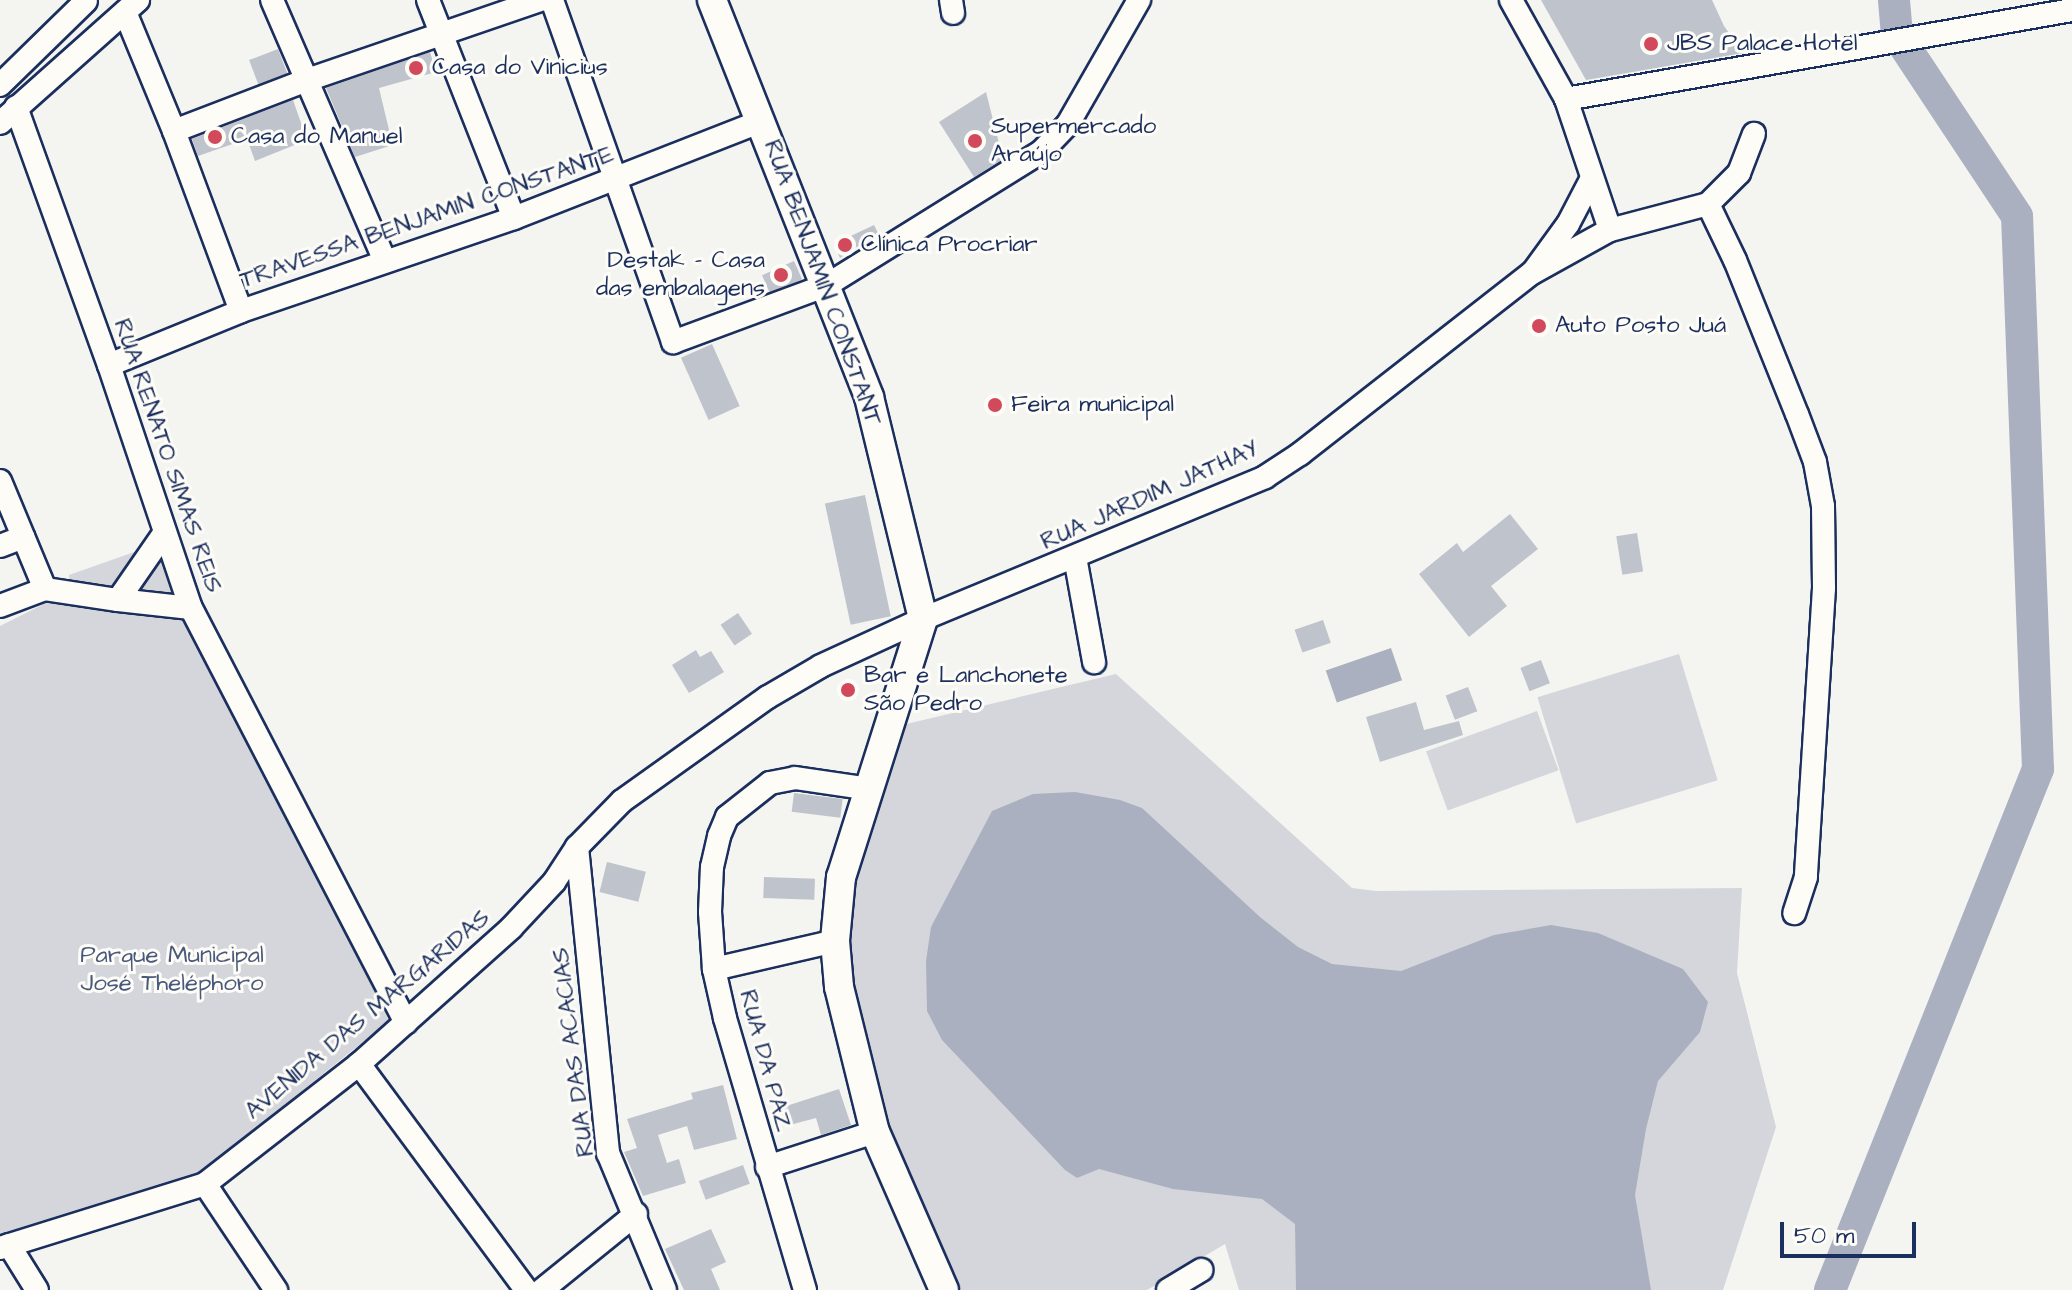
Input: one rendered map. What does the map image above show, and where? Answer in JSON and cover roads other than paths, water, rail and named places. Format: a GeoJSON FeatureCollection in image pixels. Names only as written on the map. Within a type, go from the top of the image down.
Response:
{"type":"FeatureCollection","features":[{"type":"Feature","properties":{"kind":"street"},"geometry":{"type":"LineString","coordinates":[[0,85],[86,0],[125,12]]}},
{"type":"Feature","properties":{"kind":"street"},"geometry":{"type":"LineString","coordinates":[[272,0],[304,81],[384,259]]}},
{"type":"Feature","properties":{"kind":"street"},"geometry":{"type":"LineString","coordinates":[[428,0],[514,218]]}},
{"type":"Feature","properties":{"kind":"street"},"geometry":{"type":"LineString","coordinates":[[174,131],[304,81],[540,0]]}},
{"type":"Feature","properties":{"kind":"street"},"geometry":{"type":"LineString","coordinates":[[552,0],[673,342],[827,285],[1056,140],[1139,0]]}},
{"type":"Feature","properties":{"kind":"street","name":"RUA BENJAMIN CONSTANT"},"geometry":{"type":"LineString","coordinates":[[712,0],[869,397],[923,619]]}},
{"type":"Feature","properties":{"kind":"street"},"geometry":{"type":"LineString","coordinates":[[1511,0],[1566,99],[1610,230]]}},
{"type":"Feature","properties":{"kind":"street"},"geometry":{"type":"LineString","coordinates":[[1566,99],[1868,43],[2072,10]]}},
{"type":"Feature","properties":{"kind":"street"},"geometry":{"type":"LineString","coordinates":[[8,115],[125,12]]}},
{"type":"Feature","properties":{"kind":"street"},"geometry":{"type":"LineString","coordinates":[[125,12],[174,131],[241,311]]}},
{"type":"Feature","properties":{"kind":"street","name":"RUA RENATO SIMAS REIS"},"geometry":{"type":"LineString","coordinates":[[8,115],[109,365],[163,535],[191,608],[406,1023]]}},
{"type":"Feature","properties":{"kind":"street","name":"TRAVESSA BENJAMIN CONSTANTE"},"geometry":{"type":"LineString","coordinates":[[109,365],[241,311],[384,259],[514,218],[762,121]]}},
{"type":"Feature","properties":{"kind":"street"},"geometry":{"type":"LineString","coordinates":[[1754,134],[1739,173],[1708,204],[1735,260],[1797,414],[1815,462],[1823,506],[1824,588],[1806,877],[1794,913]]}},
{"type":"Feature","properties":{"kind":"street","name":"RUA JARDIM JATHAY"},"geometry":{"type":"LineString","coordinates":[[1532,273],[1568,224],[1591,180]]}},
{"type":"Feature","properties":{"kind":"street","name":"RUA JARDIM JATHAY"},"geometry":{"type":"LineString","coordinates":[[923,619],[1265,477],[1300,454],[1532,273],[1610,230],[1708,204]]}},
{"type":"Feature","properties":{"kind":"street"},"geometry":{"type":"LineString","coordinates":[[0,481],[45,589]]}},
{"type":"Feature","properties":{"kind":"street"},"geometry":{"type":"LineString","coordinates":[[118,600],[163,535]]}},
{"type":"Feature","properties":{"kind":"street"},"geometry":{"type":"LineString","coordinates":[[0,546],[23,537]]}},
{"type":"Feature","properties":{"kind":"street"},"geometry":{"type":"LineString","coordinates":[[1075,557],[1094,662]]}},
{"type":"Feature","properties":{"kind":"street"},"geometry":{"type":"LineString","coordinates":[[0,606],[45,589],[191,608]]}},
{"type":"Feature","properties":{"kind":"street"},"geometry":{"type":"LineString","coordinates":[[923,619],[841,877],[835,941],[839,987],[875,1132],[944,1290]]}},
{"type":"Feature","properties":{"kind":"street","name":"AVENIDA DAS MARGARIDAS"},"geometry":{"type":"LineString","coordinates":[[4,1247],[205,1184],[359,1064],[511,928],[554,882],[577,847],[622,801],[768,697],[821,666],[923,619]]}},
{"type":"Feature","properties":{"kind":"street","name":"RUA DA PAZ"},"geometry":{"type":"LineString","coordinates":[[805,1290],[767,1167],[714,969],[710,912],[712,867],[727,817],[752,794],[781,779],[842,783],[870,789]]}},
{"type":"Feature","properties":{"kind":"street","name":"RUA DAS ACACIAS"},"geometry":{"type":"LineString","coordinates":[[577,847],[608,1153],[636,1214],[665,1290]]}},
{"type":"Feature","properties":{"kind":"street","name":"RUA DA PAZ"},"geometry":{"type":"LineString","coordinates":[[714,969],[835,941]]}},
{"type":"Feature","properties":{"kind":"street"},"geometry":{"type":"LineString","coordinates":[[359,1064],[526,1290]]}},
{"type":"Feature","properties":{"kind":"street","name":"RUA DA PAZ"},"geometry":{"type":"LineString","coordinates":[[767,1167],[875,1132]]}},
{"type":"Feature","properties":{"kind":"street"},"geometry":{"type":"LineString","coordinates":[[205,1184],[276,1290]]}},
{"type":"Feature","properties":{"kind":"street"},"geometry":{"type":"LineString","coordinates":[[542,1290],[636,1214]]}},
{"type":"Feature","properties":{"kind":"street"},"geometry":{"type":"LineString","coordinates":[[4,1247],[37,1290]]}},
{"type":"Feature","properties":{"kind":"street"},"geometry":{"type":"LineString","coordinates":[[1168,1290],[1201,1270]]}},
{"type":"Feature","properties":{"kind":"water"},"geometry":{"type":"Polygon","coordinates":[[[1391,648],[1402,680],[1337,703],[1326,670],[1391,648]]]}},
{"type":"Feature","properties":{"kind":"water"},"geometry":{"type":"Polygon","coordinates":[[[1075,792],[1120,800],[1142,808],[1260,917],[1298,947],[1332,964],[1401,971],[1494,935],[1551,925],[1598,933],[1683,969],[1708,1002],[1700,1032],[1658,1081],[1646,1129],[1635,1195],[1651,1290],[1296,1290],[1295,1224],[1262,1199],[1173,1189],[1099,1169],[1077,1178],[1065,1170],[942,1040],[927,1011],[926,961],[931,927],[992,811],[1033,794],[1075,792]]]}},
{"type":"Feature","properties":{"kind":"waterway"},"geometry":{"type":"LineString","coordinates":[[1830,1290],[2038,769],[2017,216],[1897,35],[1894,0]]}},
{"type":"Feature","properties":{"kind":"place","name":"JBS Palace Hotel"},"geometry":{"type":"Point","coordinates":[1651,44]}},
{"type":"Feature","properties":{"kind":"place","name":"Casa do Vinicius"},"geometry":{"type":"Point","coordinates":[416,68]}},
{"type":"Feature","properties":{"kind":"place","name":"Casa do Manuel"},"geometry":{"type":"Point","coordinates":[215,137]}},
{"type":"Feature","properties":{"kind":"place","name":"Supermercado Araújo"},"geometry":{"type":"Point","coordinates":[975,141]}},
{"type":"Feature","properties":{"kind":"place","name":"Clínica Procriar"},"geometry":{"type":"Point","coordinates":[845,245]}},
{"type":"Feature","properties":{"kind":"place","name":"Destak - Casa das embalagens"},"geometry":{"type":"Point","coordinates":[781,275]}},
{"type":"Feature","properties":{"kind":"place","name":"Auto Posto Juá"},"geometry":{"type":"Point","coordinates":[1539,326]}},
{"type":"Feature","properties":{"kind":"place","name":"Feira municipal"},"geometry":{"type":"Point","coordinates":[995,405]}},
{"type":"Feature","properties":{"kind":"place","name":"Bar e Lanchonete São Pedro"},"geometry":{"type":"Point","coordinates":[848,690]}},
{"type":"Feature","properties":{"kind":"park label","name":"Parque Municipal José Theléphoro"},"geometry":{"type":"Point","coordinates":[172,970]}}]}
